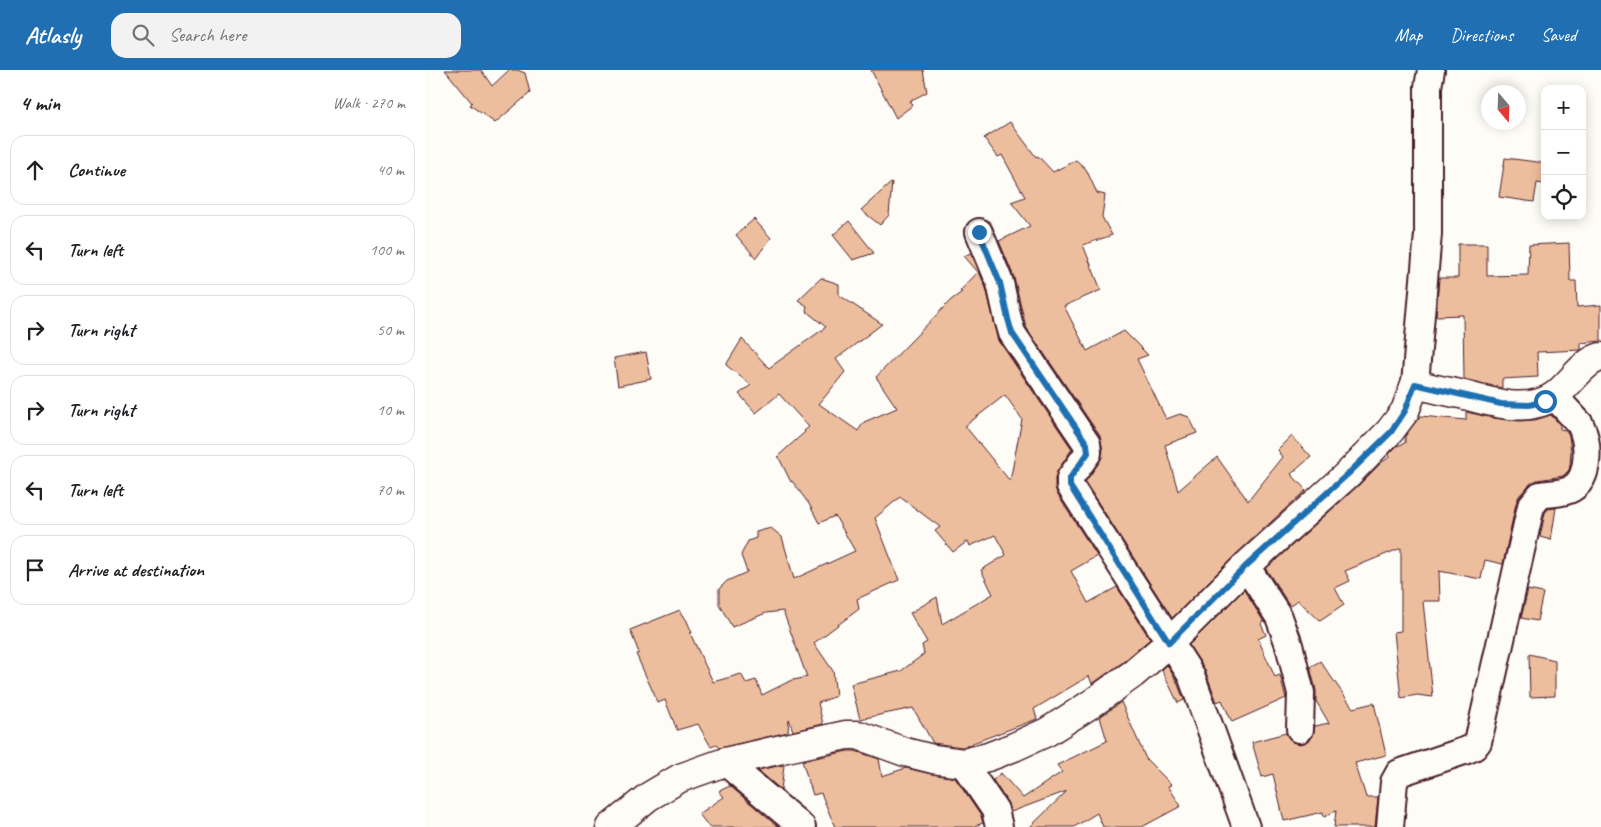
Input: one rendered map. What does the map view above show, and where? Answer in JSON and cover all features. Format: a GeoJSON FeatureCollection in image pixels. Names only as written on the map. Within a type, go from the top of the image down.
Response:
{"type":"FeatureCollection","features":[{"type":"Feature","properties":{"kind":"street"},"geometry":{"type":"LineString","coordinates":[[611,827],[648,797],[681,778],[725,762],[846,735],[858,735],[905,752],[933,759],[963,763],[988,757],[1047,732],[1133,674],[1169,643],[1246,566],[1349,473],[1391,432],[1405,411],[1415,384],[1423,308],[1428,234],[1428,87],[1431,70]]}},
{"type":"Feature","properties":{"kind":"street"},"geometry":{"type":"LineString","coordinates":[[979,232],[1000,283],[1012,333],[1087,444],[1088,453],[1070,478],[1070,486],[1193,681],[1246,827]]}},
{"type":"Feature","properties":{"kind":"street"},"geometry":{"type":"LineString","coordinates":[[1415,384],[1501,404],[1529,405],[1545,401],[1554,396],[1590,362],[1601,357]]}},
{"type":"Feature","properties":{"kind":"street"},"geometry":{"type":"LineString","coordinates":[[1390,827],[1394,782],[1399,773],[1467,750],[1474,747],[1478,742],[1531,506],[1540,495],[1570,490],[1581,482],[1587,458],[1583,429],[1554,396]]}},
{"type":"Feature","properties":{"kind":"street"},"geometry":{"type":"LineString","coordinates":[[1246,566],[1279,617],[1289,645],[1301,692],[1300,729]]}},
{"type":"Feature","properties":{"kind":"street"},"geometry":{"type":"LineString","coordinates":[[725,762],[802,827]]}},
{"type":"Feature","properties":{"kind":"street"},"geometry":{"type":"LineString","coordinates":[[963,763],[995,810],[999,827]]}},
{"type":"Feature","properties":{"kind":"building"},"geometry":{"type":"Polygon","coordinates":[[[445,70],[481,70],[492,86],[509,70],[517,70],[525,73],[530,93],[495,123],[470,105],[472,103],[445,70]]]}},
{"type":"Feature","properties":{"kind":"building"},"geometry":{"type":"Polygon","coordinates":[[[871,70],[923,70],[927,92],[910,101],[913,105],[896,118],[871,70]]]}},
{"type":"Feature","properties":{"kind":"building"},"geometry":{"type":"Polygon","coordinates":[[[1010,122],[1036,157],[1038,156],[1053,172],[1076,160],[1086,169],[1097,193],[1105,195],[1102,217],[1112,235],[1083,245],[1101,290],[1064,306],[1087,351],[1124,331],[1148,355],[1137,359],[1166,419],[1180,414],[1189,417],[1197,433],[1165,445],[1178,491],[1217,457],[1248,501],[1283,457],[1278,450],[1292,436],[1311,457],[1291,474],[1306,490],[1236,554],[1172,618],[1085,482],[1100,461],[1103,451],[1100,436],[1026,327],[1014,277],[999,241],[1030,226],[1011,202],[1025,197],[1002,155],[998,157],[984,138],[1010,122]]]}},
{"type":"Feature","properties":{"kind":"building"},"geometry":{"type":"Polygon","coordinates":[[[1505,158],[1541,162],[1541,184],[1537,183],[1534,202],[1499,197],[1505,158]]]}},
{"type":"Feature","properties":{"kind":"building"},"geometry":{"type":"Polygon","coordinates":[[[892,182],[889,215],[880,225],[861,210],[892,182]]]}},
{"type":"Feature","properties":{"kind":"building"},"geometry":{"type":"Polygon","coordinates":[[[754,219],[771,238],[756,258],[736,235],[754,219]]]}},
{"type":"Feature","properties":{"kind":"building"},"geometry":{"type":"Polygon","coordinates":[[[849,221],[874,253],[853,260],[833,235],[849,221]]]}},
{"type":"Feature","properties":{"kind":"building"},"geometry":{"type":"Polygon","coordinates":[[[1569,243],[1570,281],[1576,281],[1577,307],[1601,305],[1601,341],[1581,343],[1581,350],[1537,352],[1538,377],[1502,379],[1502,388],[1464,379],[1463,315],[1436,316],[1439,278],[1458,278],[1458,244],[1487,244],[1487,276],[1528,275],[1529,245],[1569,243]]]}},
{"type":"Feature","properties":{"kind":"building"},"geometry":{"type":"Polygon","coordinates":[[[971,253],[986,288],[999,341],[1072,449],[1058,470],[1055,478],[1055,487],[1057,494],[1097,556],[1071,571],[1088,603],[1117,587],[1150,639],[1123,662],[1092,684],[1089,676],[1034,709],[1037,719],[970,745],[962,747],[933,743],[913,708],[860,719],[851,684],[901,671],[924,654],[922,645],[927,642],[910,613],[937,597],[942,624],[993,594],[981,570],[1006,555],[995,535],[970,546],[968,541],[953,552],[935,531],[940,527],[900,497],[875,518],[899,580],[857,599],[859,609],[814,643],[833,671],[836,696],[818,703],[823,724],[793,731],[789,719],[788,732],[719,748],[716,745],[711,747],[698,724],[677,730],[665,700],[658,703],[636,654],[639,653],[630,630],[680,610],[687,621],[692,633],[690,633],[713,682],[741,674],[746,683],[756,680],[762,695],[794,679],[807,677],[783,611],[766,613],[732,627],[719,604],[719,589],[727,581],[747,572],[741,555],[748,541],[756,538],[756,532],[771,528],[782,537],[794,579],[855,551],[835,516],[819,523],[809,504],[791,482],[778,456],[809,427],[779,394],[756,413],[739,394],[751,385],[726,365],[742,339],[769,368],[826,327],[806,311],[807,306],[798,300],[821,278],[839,284],[839,295],[882,324],[836,359],[845,372],[819,404],[858,431],[864,422],[897,408],[876,377],[951,300],[962,292],[960,291],[978,272],[964,256],[971,253]],[[1005,395],[965,426],[1010,481],[1022,419],[1005,395]]]}},
{"type":"Feature","properties":{"kind":"building"},"geometry":{"type":"Polygon","coordinates":[[[646,352],[651,379],[618,386],[614,358],[646,352]]]}},
{"type":"Feature","properties":{"kind":"building"},"geometry":{"type":"Polygon","coordinates":[[[1466,412],[1519,421],[1535,420],[1551,415],[1560,425],[1560,429],[1565,430],[1569,436],[1571,451],[1569,470],[1563,476],[1537,480],[1519,496],[1503,564],[1485,560],[1481,579],[1439,571],[1440,601],[1423,601],[1433,697],[1417,695],[1401,698],[1394,632],[1401,631],[1401,548],[1345,571],[1350,581],[1335,588],[1344,605],[1320,621],[1298,600],[1290,606],[1266,569],[1382,462],[1390,457],[1389,454],[1397,446],[1405,443],[1405,436],[1420,416],[1466,420],[1466,412]]]}},
{"type":"Feature","properties":{"kind":"building"},"geometry":{"type":"Polygon","coordinates":[[[1556,508],[1551,540],[1540,537],[1545,513],[1548,509],[1556,508]]]}},
{"type":"Feature","properties":{"kind":"building"},"geometry":{"type":"Polygon","coordinates":[[[1244,590],[1264,622],[1261,624],[1266,635],[1258,639],[1275,677],[1280,675],[1286,698],[1232,722],[1222,700],[1217,702],[1205,670],[1189,645],[1244,590]]]}},
{"type":"Feature","properties":{"kind":"building"},"geometry":{"type":"Polygon","coordinates":[[[1528,590],[1543,593],[1537,621],[1521,618],[1528,590]]]}},
{"type":"Feature","properties":{"kind":"building"},"geometry":{"type":"Polygon","coordinates":[[[1529,654],[1555,660],[1555,696],[1530,697],[1529,654]]]}},
{"type":"Feature","properties":{"kind":"building"},"geometry":{"type":"Polygon","coordinates":[[[1320,661],[1353,708],[1374,703],[1386,755],[1355,763],[1366,797],[1378,797],[1375,827],[1334,827],[1336,811],[1324,817],[1323,812],[1284,821],[1273,774],[1262,777],[1252,742],[1286,733],[1293,742],[1300,744],[1307,742],[1313,736],[1315,726],[1329,723],[1316,701],[1316,690],[1310,667],[1320,661]]]}},
{"type":"Feature","properties":{"kind":"building"},"geometry":{"type":"Polygon","coordinates":[[[1167,665],[1177,682],[1184,700],[1178,703],[1162,670],[1167,665]]]}},
{"type":"Feature","properties":{"kind":"building"},"geometry":{"type":"Polygon","coordinates":[[[1121,702],[1146,759],[1172,785],[1168,786],[1181,806],[1142,827],[1103,827],[1097,813],[1074,827],[1030,827],[1067,791],[1011,812],[993,780],[1001,773],[1023,798],[1062,772],[1057,765],[1107,741],[1100,717],[1121,702]]]}},
{"type":"Feature","properties":{"kind":"building"},"geometry":{"type":"Polygon","coordinates":[[[855,751],[879,759],[882,776],[906,768],[955,778],[981,816],[983,823],[972,827],[835,827],[821,793],[813,795],[802,761],[855,751]]]}},
{"type":"Feature","properties":{"kind":"building"},"geometry":{"type":"Polygon","coordinates":[[[784,765],[781,790],[758,770],[784,765]]]}},
{"type":"Feature","properties":{"kind":"building"},"geometry":{"type":"Polygon","coordinates":[[[730,786],[777,827],[709,827],[699,814],[724,797],[719,791],[730,786]]]}},
{"type":"Feature","properties":{"kind":"route"},"geometry":{"type":"LineString","coordinates":[[979,232],[1000,283],[1012,333],[1087,444],[1088,453],[1070,478],[1070,486],[1169,643],[1246,566],[1349,473],[1391,432],[1405,411],[1415,384],[1501,404],[1529,405],[1545,401]]}}]}
